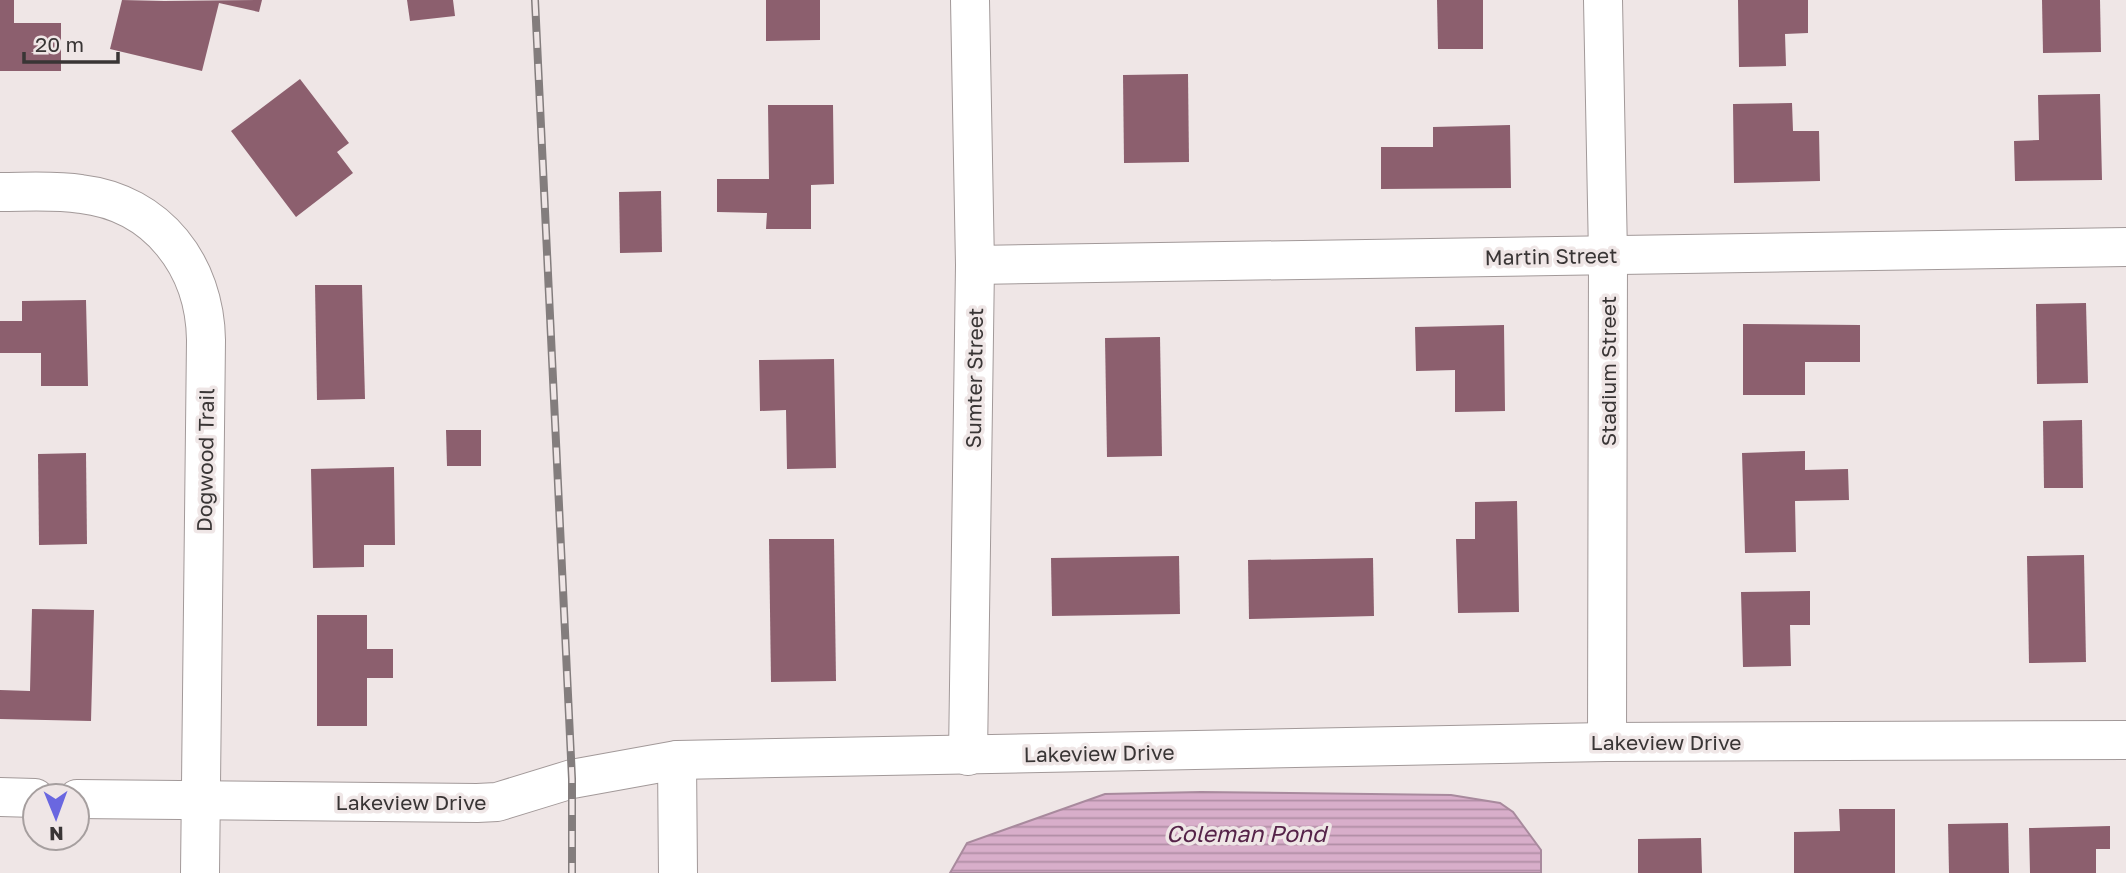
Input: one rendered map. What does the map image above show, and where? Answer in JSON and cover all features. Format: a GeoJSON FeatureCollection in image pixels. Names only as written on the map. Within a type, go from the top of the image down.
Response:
{"type":"FeatureCollection","features":[{"type":"Feature","properties":{"kind":"street","name":"Sumter Street"},"geometry":{"type":"LineString","coordinates":[[968,756],[975,265],[970,0]]}},
{"type":"Feature","properties":{"kind":"street","name":"Stadium Street"},"geometry":{"type":"LineString","coordinates":[[1603,0],[1608,255],[1607,742]]}},
{"type":"Feature","properties":{"kind":"street","name":"Dogwood Trail"},"geometry":{"type":"LineString","coordinates":[[0,192],[82,194],[129,208],[168,237],[182,255],[201,296],[206,318],[206,340],[200,873]]}},
{"type":"Feature","properties":{"kind":"street","name":"Martin Street"},"geometry":{"type":"LineString","coordinates":[[975,265],[2126,247]]}},
{"type":"Feature","properties":{"kind":"street","name":"Lakeview Drive"},"geometry":{"type":"LineString","coordinates":[[91,799],[497,802],[572,779],[677,760],[1607,742],[2126,740]]}},
{"type":"Feature","properties":{"kind":"street"},"geometry":{"type":"LineString","coordinates":[[677,760],[678,873]]}},
{"type":"Feature","properties":{"kind":"street"},"geometry":{"type":"LineString","coordinates":[[0,797],[21,798]]}},
{"type":"Feature","properties":{"kind":"water","name":"Coleman Pond"},"geometry":{"type":"Polygon","coordinates":[[[1201,792],[1451,795],[1500,803],[1513,812],[1541,850],[1541,873],[950,873],[967,843],[1105,794],[1201,792]]]}},
{"type":"Feature","properties":{"kind":"building"},"geometry":{"type":"Polygon","coordinates":[[[0,0],[14,0],[14,23],[61,23],[61,71],[0,71],[0,0]]]}},
{"type":"Feature","properties":{"kind":"building"},"geometry":{"type":"Polygon","coordinates":[[[122,0],[262,0],[259,12],[219,3],[202,71],[110,49],[122,0]]]}},
{"type":"Feature","properties":{"kind":"building"},"geometry":{"type":"Polygon","coordinates":[[[407,0],[453,0],[455,16],[410,21],[407,0]]]}},
{"type":"Feature","properties":{"kind":"building"},"geometry":{"type":"Polygon","coordinates":[[[766,0],[820,0],[820,40],[766,41],[766,0]]]}},
{"type":"Feature","properties":{"kind":"building"},"geometry":{"type":"Polygon","coordinates":[[[1437,0],[1483,0],[1483,49],[1438,49],[1437,0]]]}},
{"type":"Feature","properties":{"kind":"building"},"geometry":{"type":"Polygon","coordinates":[[[1738,0],[1808,0],[1808,33],[1785,34],[1786,66],[1739,67],[1738,0]]]}},
{"type":"Feature","properties":{"kind":"building"},"geometry":{"type":"Polygon","coordinates":[[[2042,0],[2100,0],[2101,52],[2043,53],[2042,0]]]}},
{"type":"Feature","properties":{"kind":"building"},"geometry":{"type":"Polygon","coordinates":[[[1188,74],[1189,162],[1124,163],[1123,75],[1188,74]]]}},
{"type":"Feature","properties":{"kind":"building"},"geometry":{"type":"Polygon","coordinates":[[[300,79],[349,143],[337,152],[353,173],[296,217],[231,131],[300,79]]]}},
{"type":"Feature","properties":{"kind":"building"},"geometry":{"type":"Polygon","coordinates":[[[2100,94],[2102,180],[2015,181],[2014,141],[2039,140],[2038,95],[2100,94]]]}},
{"type":"Feature","properties":{"kind":"building"},"geometry":{"type":"Polygon","coordinates":[[[1792,103],[1793,131],[1819,131],[1820,181],[1734,183],[1733,104],[1792,103]]]}},
{"type":"Feature","properties":{"kind":"building"},"geometry":{"type":"Polygon","coordinates":[[[768,105],[833,105],[834,184],[811,185],[811,229],[766,229],[767,213],[717,212],[717,179],[769,179],[768,105]]]}},
{"type":"Feature","properties":{"kind":"building"},"geometry":{"type":"Polygon","coordinates":[[[1510,125],[1511,188],[1381,189],[1381,147],[1433,147],[1433,127],[1510,125]]]}},
{"type":"Feature","properties":{"kind":"building"},"geometry":{"type":"Polygon","coordinates":[[[661,191],[662,252],[620,253],[619,192],[661,191]]]}},
{"type":"Feature","properties":{"kind":"building"},"geometry":{"type":"Polygon","coordinates":[[[315,285],[362,285],[365,399],[317,400],[315,285]]]}},
{"type":"Feature","properties":{"kind":"building"},"geometry":{"type":"Polygon","coordinates":[[[86,300],[88,386],[41,386],[41,353],[0,353],[0,321],[22,321],[22,301],[86,300]]]}},
{"type":"Feature","properties":{"kind":"building"},"geometry":{"type":"Polygon","coordinates":[[[2086,303],[2088,383],[2037,384],[2036,304],[2086,303]]]}},
{"type":"Feature","properties":{"kind":"building"},"geometry":{"type":"Polygon","coordinates":[[[1743,324],[1860,325],[1860,362],[1805,362],[1805,395],[1743,395],[1743,324]]]}},
{"type":"Feature","properties":{"kind":"building"},"geometry":{"type":"Polygon","coordinates":[[[1504,325],[1505,411],[1455,412],[1455,370],[1416,371],[1415,327],[1504,325]]]}},
{"type":"Feature","properties":{"kind":"building"},"geometry":{"type":"Polygon","coordinates":[[[1160,337],[1162,456],[1107,457],[1105,338],[1160,337]]]}},
{"type":"Feature","properties":{"kind":"building"},"geometry":{"type":"Polygon","coordinates":[[[834,359],[836,468],[787,469],[786,410],[760,411],[759,360],[834,359]]]}},
{"type":"Feature","properties":{"kind":"building"},"geometry":{"type":"Polygon","coordinates":[[[2082,420],[2083,488],[2044,488],[2043,421],[2082,420]]]}},
{"type":"Feature","properties":{"kind":"building"},"geometry":{"type":"Polygon","coordinates":[[[446,430],[481,430],[481,466],[447,466],[446,430]]]}},
{"type":"Feature","properties":{"kind":"building"},"geometry":{"type":"Polygon","coordinates":[[[1805,451],[1805,470],[1848,469],[1849,500],[1795,501],[1796,552],[1745,553],[1742,453],[1805,451]]]}},
{"type":"Feature","properties":{"kind":"building"},"geometry":{"type":"Polygon","coordinates":[[[86,453],[87,544],[39,545],[38,454],[86,453]]]}},
{"type":"Feature","properties":{"kind":"building"},"geometry":{"type":"Polygon","coordinates":[[[394,467],[395,545],[364,545],[364,567],[313,568],[311,469],[394,467]]]}},
{"type":"Feature","properties":{"kind":"building"},"geometry":{"type":"Polygon","coordinates":[[[1517,501],[1519,612],[1458,613],[1456,539],[1475,539],[1475,502],[1517,501]]]}},
{"type":"Feature","properties":{"kind":"building"},"geometry":{"type":"Polygon","coordinates":[[[769,539],[834,539],[836,681],[771,682],[769,539]]]}},
{"type":"Feature","properties":{"kind":"building"},"geometry":{"type":"Polygon","coordinates":[[[2084,555],[2086,662],[2029,663],[2027,556],[2084,555]]]}},
{"type":"Feature","properties":{"kind":"building"},"geometry":{"type":"Polygon","coordinates":[[[1179,556],[1180,614],[1052,616],[1051,558],[1179,556]]]}},
{"type":"Feature","properties":{"kind":"building"},"geometry":{"type":"Polygon","coordinates":[[[1373,558],[1374,616],[1249,619],[1248,560],[1373,558]]]}},
{"type":"Feature","properties":{"kind":"building"},"geometry":{"type":"Polygon","coordinates":[[[1810,591],[1810,625],[1790,625],[1791,666],[1743,667],[1741,592],[1810,591]]]}},
{"type":"Feature","properties":{"kind":"building"},"geometry":{"type":"Polygon","coordinates":[[[32,609],[94,610],[91,721],[0,719],[0,690],[30,691],[32,609]]]}},
{"type":"Feature","properties":{"kind":"building"},"geometry":{"type":"Polygon","coordinates":[[[317,615],[367,615],[367,649],[393,649],[393,678],[367,678],[367,726],[317,726],[317,615]]]}},
{"type":"Feature","properties":{"kind":"building"},"geometry":{"type":"Polygon","coordinates":[[[1839,809],[1895,809],[1895,873],[1794,873],[1794,832],[1840,831],[1839,809]]]}},
{"type":"Feature","properties":{"kind":"building"},"geometry":{"type":"Polygon","coordinates":[[[2008,823],[2009,873],[1949,873],[1948,824],[2008,823]]]}},
{"type":"Feature","properties":{"kind":"building"},"geometry":{"type":"Polygon","coordinates":[[[2110,826],[2110,849],[2096,849],[2096,873],[2030,873],[2029,828],[2110,826]]]}},
{"type":"Feature","properties":{"kind":"building"},"geometry":{"type":"Polygon","coordinates":[[[1701,838],[1702,873],[1638,873],[1638,839],[1701,838]]]}},
{"type":"Feature","properties":{"kind":"railway"},"geometry":{"type":"LineString","coordinates":[[535,0],[572,779],[572,873]]}}]}
